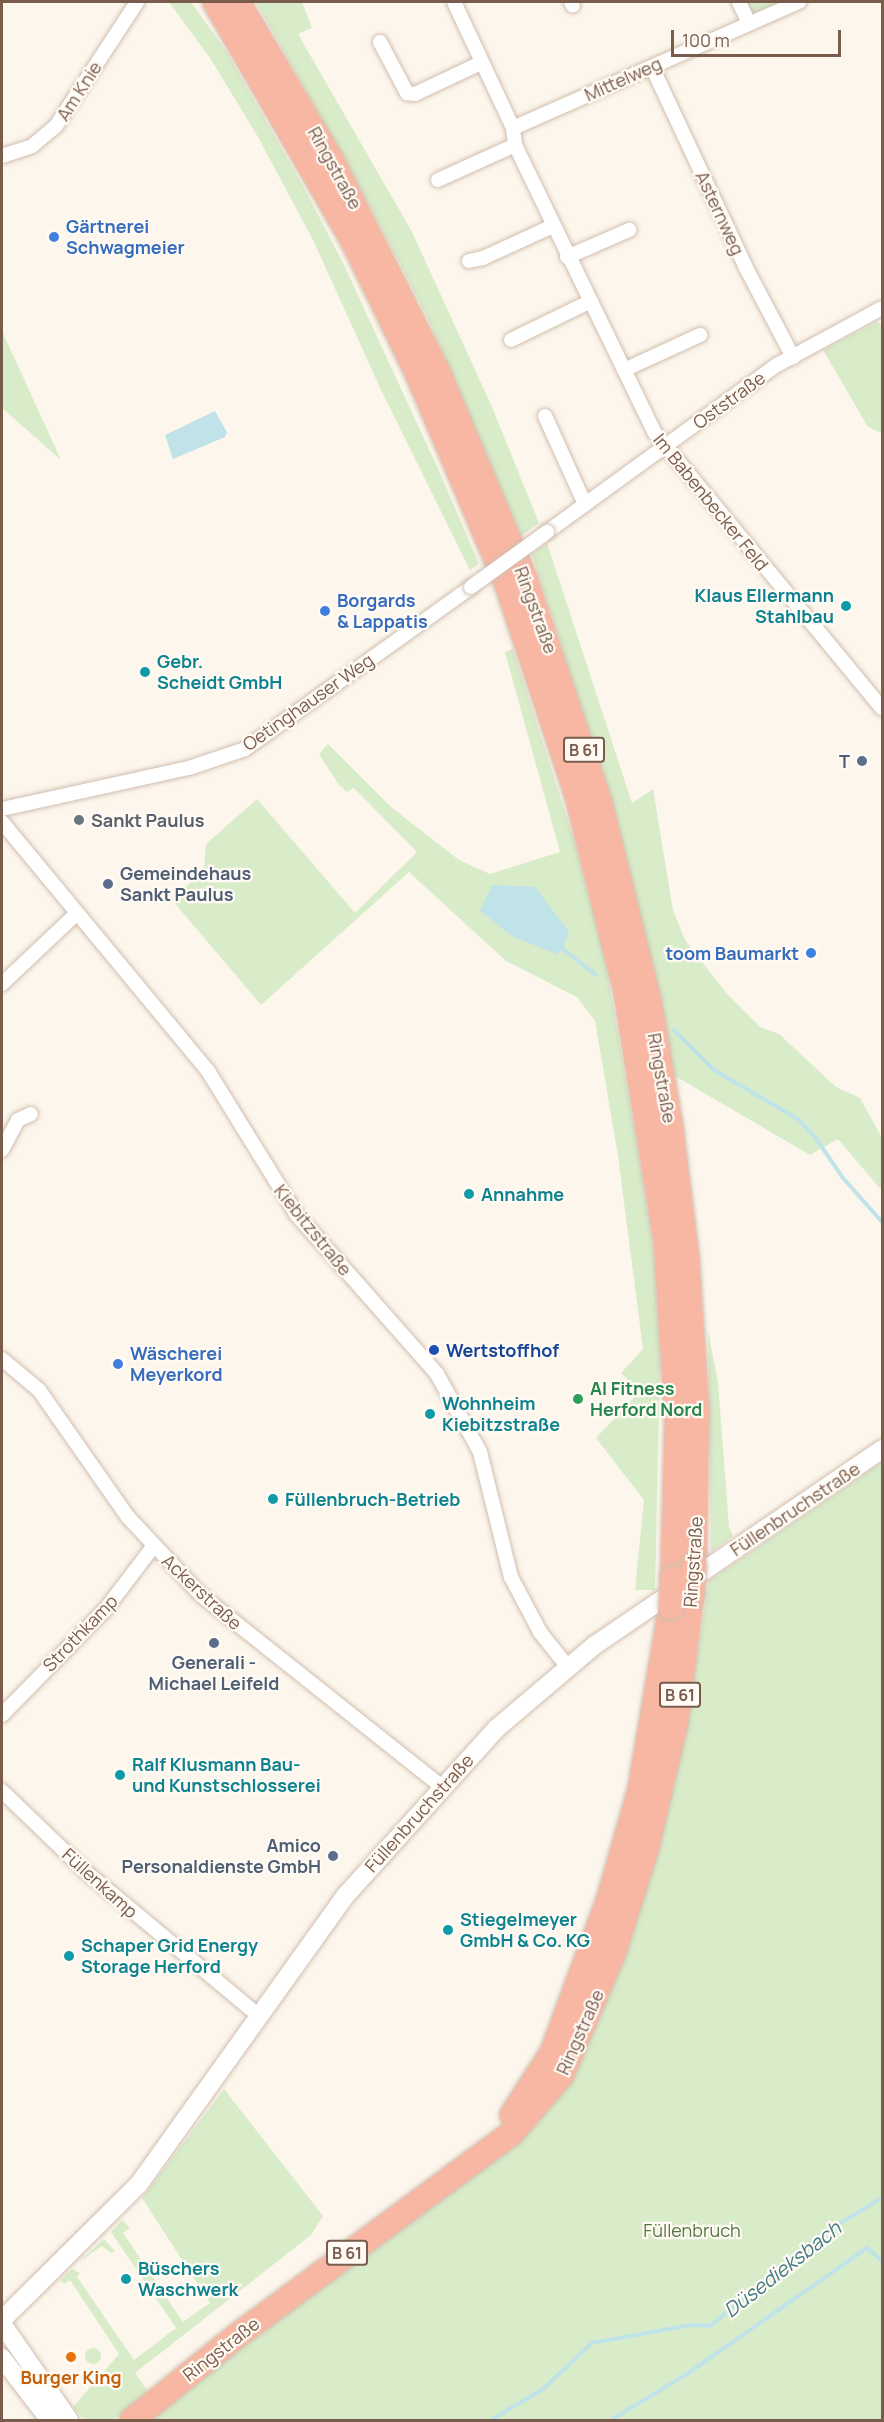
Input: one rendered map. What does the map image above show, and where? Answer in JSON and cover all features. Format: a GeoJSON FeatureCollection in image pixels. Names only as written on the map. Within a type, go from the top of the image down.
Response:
{"type":"FeatureCollection","features":[{"type":"Feature","properties":{"kind":"highway","name":"Ringstraße"},"geometry":{"type":"LineString","coordinates":[[132,2421],[238,2335],[531,2115],[561,2076],[586,2024],[631,1901],[660,1796],[676,1720],[682,1586],[677,1422],[666,1243],[626,993],[577,796],[507,585],[418,375],[342,221],[215,2]]}},
{"type":"Feature","properties":{"kind":"highway","name":"Ringstraße"},"geometry":{"type":"LineString","coordinates":[[238,2],[332,161],[438,372],[525,578],[600,803],[649,1001],[671,1129],[687,1260],[697,1410],[694,1565],[671,1607],[640,1790],[608,1902],[552,2053],[522,2103],[456,2173]]}},
{"type":"Feature","properties":{"kind":"street","name":"Am Knie"},"geometry":{"type":"LineString","coordinates":[[2,156],[32,146],[56,126],[137,2]]}},
{"type":"Feature","properties":{"kind":"street","name":"Im Babenbecker Feld"},"geometry":{"type":"LineString","coordinates":[[454,2],[513,128],[514,145],[645,416],[665,446],[882,708]]}},
{"type":"Feature","properties":{"kind":"street"},"geometry":{"type":"LineString","coordinates":[[739,2],[749,23]]}},
{"type":"Feature","properties":{"kind":"street","name":"Mittelweg"},"geometry":{"type":"LineString","coordinates":[[513,128],[799,2]]}},
{"type":"Feature","properties":{"kind":"street"},"geometry":{"type":"LineString","coordinates":[[380,42],[407,93],[415,94],[482,63]]}},
{"type":"Feature","properties":{"kind":"street","name":"Asternweg"},"geometry":{"type":"LineString","coordinates":[[652,67],[746,268],[793,357]]}},
{"type":"Feature","properties":{"kind":"street"},"geometry":{"type":"LineString","coordinates":[[438,180],[514,145]]}},
{"type":"Feature","properties":{"kind":"street"},"geometry":{"type":"LineString","coordinates":[[470,261],[483,258],[553,226]]}},
{"type":"Feature","properties":{"kind":"street"},"geometry":{"type":"LineString","coordinates":[[567,257],[629,230]]}},
{"type":"Feature","properties":{"kind":"street"},"geometry":{"type":"LineString","coordinates":[[511,340],[591,301]]}},
{"type":"Feature","properties":{"kind":"street","name":"Oststraße"},"geometry":{"type":"LineString","coordinates":[[547,532],[793,357],[882,308]]}},
{"type":"Feature","properties":{"kind":"street"},"geometry":{"type":"LineString","coordinates":[[624,370],[700,334]]}},
{"type":"Feature","properties":{"kind":"street"},"geometry":{"type":"LineString","coordinates":[[544,416],[585,504]]}},
{"type":"Feature","properties":{"kind":"street","name":"Oetinghauser Weg"},"geometry":{"type":"LineString","coordinates":[[2,809],[189,768],[245,748],[547,532]]}},
{"type":"Feature","properties":{"kind":"street","name":"Kiebitzstraße"},"geometry":{"type":"LineString","coordinates":[[2,822],[208,1071],[297,1215],[444,1384],[480,1452],[511,1576],[540,1632],[567,1666]]}},
{"type":"Feature","properties":{"kind":"street"},"geometry":{"type":"LineString","coordinates":[[2,984],[77,913]]}},
{"type":"Feature","properties":{"kind":"street"},"geometry":{"type":"LineString","coordinates":[[2,1150],[18,1120],[31,1114]]}},
{"type":"Feature","properties":{"kind":"street","name":"Ackerstraße"},"geometry":{"type":"LineString","coordinates":[[2,1359],[50,1404],[105,1486],[153,1547],[234,1624],[442,1787]]}},
{"type":"Feature","properties":{"kind":"street","name":"Füllenbruchstraße"},"geometry":{"type":"LineString","coordinates":[[2,2320],[42,2283],[48,2272],[100,2227],[139,2184],[175,2139],[259,2016],[346,1895],[497,1728],[567,1666],[882,1449]]}},
{"type":"Feature","properties":{"kind":"street","name":"Strothkamp"},"geometry":{"type":"LineString","coordinates":[[2,1715],[105,1610],[153,1547]]}},
{"type":"Feature","properties":{"kind":"street","name":"Füllenkamp"},"geometry":{"type":"LineString","coordinates":[[2,1791],[85,1871],[259,2016]]}},
{"type":"Feature","properties":{"kind":"street","name":"Füllenbruchstraße"},"geometry":{"type":"LineString","coordinates":[[2,2301],[34,2276],[48,2272]]}},
{"type":"Feature","properties":{"kind":"street"},"geometry":{"type":"LineString","coordinates":[[2,2324],[69,2421]]}},
{"type":"Feature","properties":{"kind":"street"},"geometry":{"type":"LineString","coordinates":[[2,2358],[50,2421]]}},
{"type":"Feature","properties":{"kind":"green space"},"geometry":{"type":"Polygon","coordinates":[[[169,2],[191,2],[226,51],[303,186],[344,265],[439,471],[479,564],[470,570],[382,392],[313,240],[258,137],[210,58],[169,2]]]}},
{"type":"Feature","properties":{"kind":"green space"},"geometry":{"type":"Polygon","coordinates":[[[256,2],[302,2],[312,28],[298,34],[412,232],[492,407],[539,523],[521,536],[429,321],[378,221],[256,2]]]}},
{"type":"Feature","properties":{"kind":"green space"},"geometry":{"type":"Polygon","coordinates":[[[744,2],[781,2],[750,15],[744,2]]]}},
{"type":"Feature","properties":{"kind":"green space"},"geometry":{"type":"Polygon","coordinates":[[[877,322],[882,325],[882,433],[868,427],[823,350],[877,322]]]}},
{"type":"Feature","properties":{"kind":"green space"},"geometry":{"type":"Polygon","coordinates":[[[2,331],[61,460],[2,408],[2,331]]]}},
{"type":"Feature","properties":{"kind":"green space"},"geometry":{"type":"Polygon","coordinates":[[[547,543],[632,803],[653,789],[673,910],[685,940],[727,994],[760,1027],[779,1034],[836,1087],[860,1098],[882,1138],[882,1191],[838,1139],[810,1155],[675,1076],[615,815],[532,554],[547,543]]]}},
{"type":"Feature","properties":{"kind":"green space"},"geometry":{"type":"Polygon","coordinates":[[[513,649],[575,843],[605,959],[643,1180],[654,1255],[660,1362],[655,1590],[635,1590],[644,1500],[596,1438],[640,1391],[621,1373],[643,1349],[618,1156],[595,1021],[577,997],[506,961],[409,872],[261,1005],[172,900],[204,870],[206,844],[257,799],[355,913],[417,852],[354,788],[347,792],[339,785],[319,754],[328,744],[391,807],[459,860],[490,874],[560,852],[505,652],[513,649]]]}},
{"type":"Feature","properties":{"kind":"green space"},"geometry":{"type":"Polygon","coordinates":[[[708,1331],[718,1382],[729,1527],[733,1536],[711,1552],[708,1331]]]}},
{"type":"Feature","properties":{"kind":"green space","name":"Füllenbruch"},"geometry":{"type":"Polygon","coordinates":[[[882,1462],[882,2420],[150,2420],[297,2303],[490,2159],[649,1880],[683,1743],[709,1581],[882,1462]]]}},
{"type":"Feature","properties":{"kind":"green space"},"geometry":{"type":"Polygon","coordinates":[[[224,2089],[323,2216],[311,2235],[135,2373],[148,2391],[114,2420],[85,2420],[73,2407],[119,2354],[70,2280],[64,2284],[60,2280],[72,2269],[80,2273],[77,2277],[134,2360],[176,2328],[111,2232],[122,2220],[130,2228],[123,2233],[183,2322],[210,2303],[142,2198],[224,2089]]]}},
{"type":"Feature","properties":{"kind":"green space"},"geometry":{"type":"Polygon","coordinates":[[[104,2239],[115,2251],[111,2253],[102,2246],[79,2262],[104,2239]]]}},
{"type":"Feature","properties":{"kind":"green space"},"geometry":{"type":"Polygon","coordinates":[[[93,2348],[101,2356],[93,2364],[85,2356],[93,2348]]]}},
{"type":"Feature","properties":{"kind":"water"},"geometry":{"type":"Polygon","coordinates":[[[215,411],[227,432],[225,437],[173,459],[165,435],[215,411]]]}},
{"type":"Feature","properties":{"kind":"water"},"geometry":{"type":"Polygon","coordinates":[[[492,885],[535,887],[569,932],[563,949],[556,954],[512,936],[480,911],[492,885]]]}},
{"type":"Feature","properties":{"kind":"waterway"},"geometry":{"type":"LineString","coordinates":[[563,949],[596,975]]}},
{"type":"Feature","properties":{"kind":"waterway"},"geometry":{"type":"LineString","coordinates":[[674,1030],[714,1070],[798,1119],[815,1137],[843,1178],[882,1222]]}},
{"type":"Feature","properties":{"kind":"waterway","name":"Düsedieksbach"},"geometry":{"type":"LineString","coordinates":[[491,2420],[543,2389],[592,2343],[691,2325],[710,2326],[820,2235],[882,2198]]}},
{"type":"Feature","properties":{"kind":"waterway"},"geometry":{"type":"LineString","coordinates":[[611,2420],[687,2374],[867,2248],[882,2261]]}},
{"type":"Feature","properties":{"kind":"place","name":"Gärtnerei Schwagmeier"},"geometry":{"type":"Point","coordinates":[54,237]}},
{"type":"Feature","properties":{"kind":"place","name":"Klaus Ellermann Stahlbau"},"geometry":{"type":"Point","coordinates":[846,606]}},
{"type":"Feature","properties":{"kind":"place","name":"Borgards & Lappatis"},"geometry":{"type":"Point","coordinates":[325,611]}},
{"type":"Feature","properties":{"kind":"place","name":"Gebr. Scheidt GmbH"},"geometry":{"type":"Point","coordinates":[145,672]}},
{"type":"Feature","properties":{"kind":"place","name":"T"},"geometry":{"type":"Point","coordinates":[862,761]}},
{"type":"Feature","properties":{"kind":"place","name":"Sankt Paulus"},"geometry":{"type":"Point","coordinates":[79,820]}},
{"type":"Feature","properties":{"kind":"place","name":"Gemeindehaus Sankt Paulus"},"geometry":{"type":"Point","coordinates":[108,884]}},
{"type":"Feature","properties":{"kind":"place","name":"toom Baumarkt"},"geometry":{"type":"Point","coordinates":[811,953]}},
{"type":"Feature","properties":{"kind":"place","name":"Annahme"},"geometry":{"type":"Point","coordinates":[469,1194]}},
{"type":"Feature","properties":{"kind":"place","name":"Wertstoffhof"},"geometry":{"type":"Point","coordinates":[434,1350]}},
{"type":"Feature","properties":{"kind":"place","name":"Wäscherei Meyerkord"},"geometry":{"type":"Point","coordinates":[118,1364]}},
{"type":"Feature","properties":{"kind":"place","name":"AI Fitness Herford Nord"},"geometry":{"type":"Point","coordinates":[578,1399]}},
{"type":"Feature","properties":{"kind":"place","name":"Wohnheim Kiebitzstraße"},"geometry":{"type":"Point","coordinates":[430,1414]}},
{"type":"Feature","properties":{"kind":"place","name":"Füllenbruch-Betrieb"},"geometry":{"type":"Point","coordinates":[273,1499]}},
{"type":"Feature","properties":{"kind":"place","name":"Generali - Michael Leifeld"},"geometry":{"type":"Point","coordinates":[214,1643]}},
{"type":"Feature","properties":{"kind":"place","name":"Ralf Klusmann Bau- und Kunstschlosserei"},"geometry":{"type":"Point","coordinates":[120,1775]}},
{"type":"Feature","properties":{"kind":"place","name":"Amico Personaldienste GmbH"},"geometry":{"type":"Point","coordinates":[333,1856]}},
{"type":"Feature","properties":{"kind":"place","name":"Stiegelmeyer GmbH & Co. KG"},"geometry":{"type":"Point","coordinates":[448,1930]}},
{"type":"Feature","properties":{"kind":"place","name":"Schaper Grid Energy Storage Herford"},"geometry":{"type":"Point","coordinates":[69,1956]}},
{"type":"Feature","properties":{"kind":"place","name":"Büschers Waschwerk"},"geometry":{"type":"Point","coordinates":[126,2279]}},
{"type":"Feature","properties":{"kind":"place","name":"Burger King"},"geometry":{"type":"Point","coordinates":[71,2357]}}]}
